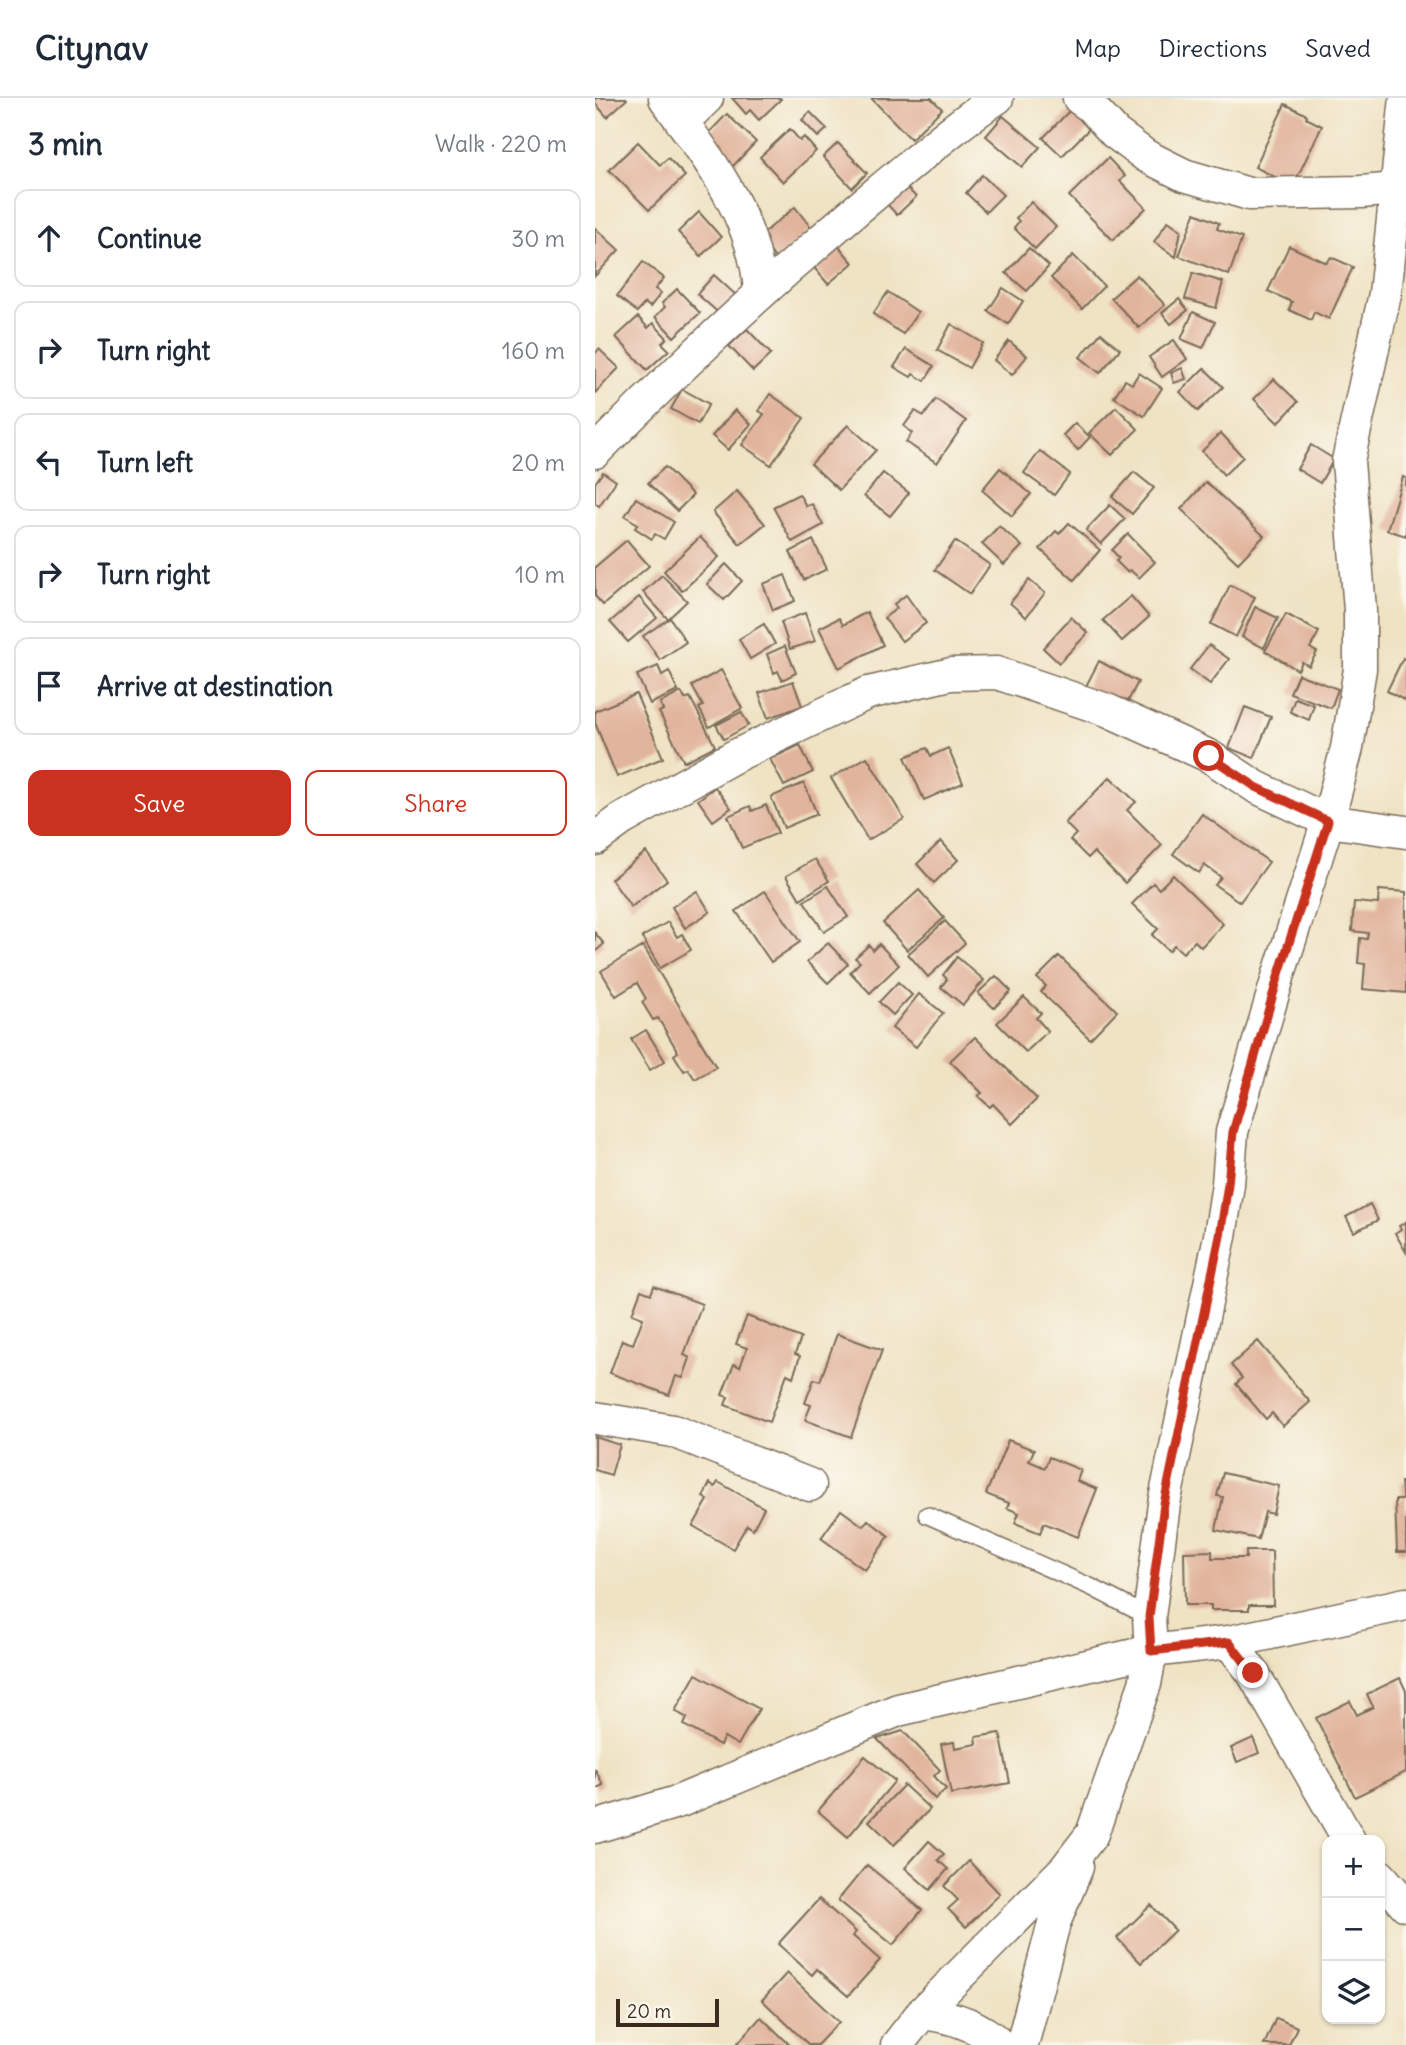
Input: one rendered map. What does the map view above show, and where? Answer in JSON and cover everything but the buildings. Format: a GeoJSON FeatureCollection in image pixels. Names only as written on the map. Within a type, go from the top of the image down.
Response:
{"type":"FeatureCollection","features":[{"type":"Feature","properties":{"kind":"street"},"geometry":{"type":"LineString","coordinates":[[707,98],[674,110],[725,186],[747,227],[755,255],[760,294]]}},
{"type":"Feature","properties":{"kind":"street"},"geometry":{"type":"LineString","coordinates":[[595,452],[760,294],[846,218],[965,120],[997,98]]}},
{"type":"Feature","properties":{"kind":"street"},"geometry":{"type":"LineString","coordinates":[[1079,98],[1115,133],[1146,156],[1184,175],[1249,194],[1361,192],[1397,188]]}},
{"type":"Feature","properties":{"kind":"street"},"geometry":{"type":"LineString","coordinates":[[1021,2045],[1054,1923],[1092,1834],[1145,1685],[1151,1651],[1149,1617],[1164,1504],[1220,1236],[1233,1132],[1279,974],[1328,821],[1347,748],[1360,669],[1360,610],[1348,460],[1385,294],[1406,98]]}},
{"type":"Feature","properties":{"kind":"street"},"geometry":{"type":"LineString","coordinates":[[595,839],[621,820],[735,755],[868,693],[951,674],[997,673],[1107,710],[1209,756],[1256,787],[1328,821],[1406,832]]}},
{"type":"Feature","properties":{"kind":"street"},"geometry":{"type":"LineString","coordinates":[[595,1418],[673,1431],[810,1485]]}},
{"type":"Feature","properties":{"kind":"street"},"geometry":{"type":"LineString","coordinates":[[595,1827],[680,1801],[898,1710],[1151,1651],[1229,1642],[1406,1604]]}},
{"type":"Feature","properties":{"kind":"street"},"geometry":{"type":"LineString","coordinates":[[1229,1642],[1253,1673],[1346,1835]]}},
{"type":"Feature","properties":{"kind":"street"},"geometry":{"type":"LineString","coordinates":[[897,2045],[922,2013],[1045,1891],[1092,1834]]}},
{"type":"Feature","properties":{"kind":"street"},"geometry":{"type":"LineString","coordinates":[[922,2013],[946,2016],[968,2024],[1000,2045]]}},
{"type":"Feature","properties":{"kind":"lane"},"geometry":{"type":"LineString","coordinates":[[927,1515],[1091,1587],[1149,1617]]}},
{"type":"Feature","properties":{"kind":"route"},"geometry":{"type":"LineString","coordinates":[[1209,756],[1256,787],[1328,821],[1279,974],[1233,1132],[1220,1236],[1164,1504],[1149,1617],[1151,1651],[1229,1642],[1253,1673]]}}]}
